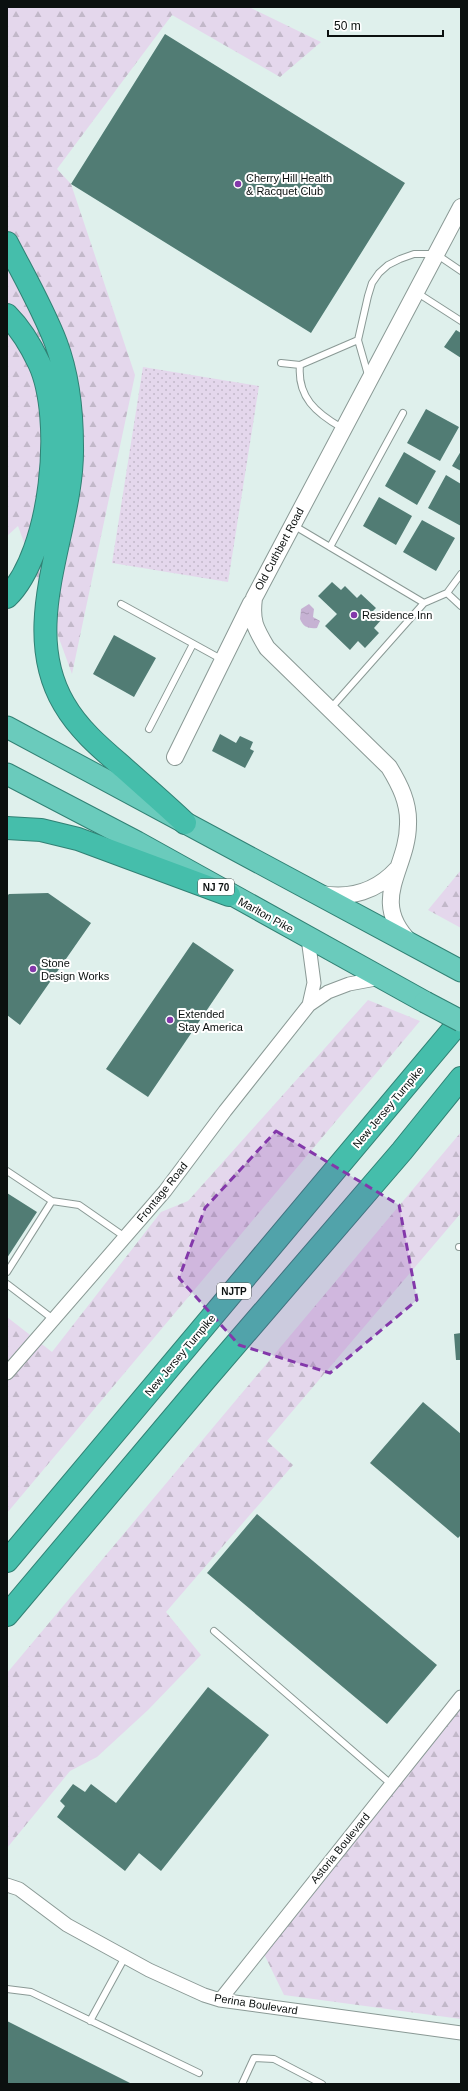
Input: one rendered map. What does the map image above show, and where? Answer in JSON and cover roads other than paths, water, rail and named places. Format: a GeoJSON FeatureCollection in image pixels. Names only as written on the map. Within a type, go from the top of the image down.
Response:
{"type":"FeatureCollection","features":[{"type":"Feature","properties":{"kind":"highway"},"geometry":{"type":"LineString","coordinates":[[7,243],[56,343],[70,405],[72,445],[70,484],[47,603],[47,658],[54,681],[64,704],[79,726],[94,743],[185,822]]}},
{"type":"Feature","properties":{"kind":"highway"},"geometry":{"type":"LineString","coordinates":[[7,315],[26,340],[40,364],[49,398],[52,444],[49,496],[38,544],[26,569],[7,597]]}},
{"type":"Feature","properties":{"kind":"highway"},"geometry":{"type":"LineString","coordinates":[[7,727],[458,970]]}},
{"type":"Feature","properties":{"kind":"highway","name":"Marlton Pike"},"geometry":{"type":"LineString","coordinates":[[7,774],[137,842],[229,895],[461,1021]]}},
{"type":"Feature","properties":{"kind":"highway"},"geometry":{"type":"LineString","coordinates":[[7,828],[41,830],[78,839],[229,895]]}},
{"type":"Feature","properties":{"kind":"highway","name":"New Jersey Turnpike"},"geometry":{"type":"LineString","coordinates":[[7,1561],[461,1021]]}},
{"type":"Feature","properties":{"kind":"highway"},"geometry":{"type":"LineString","coordinates":[[7,1615],[210,1374],[402,1151],[461,1078]]}},
{"type":"Feature","properties":{"kind":"street","name":"Old Cuthbert Road"},"geometry":{"type":"LineString","coordinates":[[415,947],[400,931],[392,911],[391,889],[406,847],[408,824],[402,788],[389,767],[267,648],[254,627],[252,615],[254,598],[461,207]]}},
{"type":"Feature","properties":{"kind":"street"},"geometry":{"type":"LineString","coordinates":[[175,757],[254,598]]}},
{"type":"Feature","properties":{"kind":"street","name":"Old Cuthbert Road"},"geometry":{"type":"LineString","coordinates":[[309,889],[334,896],[353,894],[377,885],[397,869]]}},
{"type":"Feature","properties":{"kind":"street","name":"Frontage Road"},"geometry":{"type":"LineString","coordinates":[[308,938],[314,983],[309,1006]]}},
{"type":"Feature","properties":{"kind":"street","name":"Frontage Road"},"geometry":{"type":"LineString","coordinates":[[7,1373],[165,1191],[225,1111],[309,1006],[328,992],[349,984],[381,978]]}},
{"type":"Feature","properties":{"kind":"street","name":"Astoria Boulevard"},"geometry":{"type":"LineString","coordinates":[[220,2000],[461,1697]]}},
{"type":"Feature","properties":{"kind":"street","name":"Perina Boulevard"},"geometry":{"type":"LineString","coordinates":[[7,1885],[19,1889],[67,1925],[149,1970],[204,1995],[220,2000],[461,2033]]}},
{"type":"Feature","properties":{"kind":"lane"},"geometry":{"type":"LineString","coordinates":[[369,379],[358,340],[372,283],[379,273],[388,265],[414,254],[436,254],[461,271]]}},
{"type":"Feature","properties":{"kind":"lane"},"geometry":{"type":"LineString","coordinates":[[416,292],[459,320]]}},
{"type":"Feature","properties":{"kind":"lane"},"geometry":{"type":"LineString","coordinates":[[281,363],[300,364],[358,340]]}},
{"type":"Feature","properties":{"kind":"lane"},"geometry":{"type":"LineString","coordinates":[[300,364],[299,376],[308,402],[318,412],[343,429]]}},
{"type":"Feature","properties":{"kind":"lane"},"geometry":{"type":"LineString","coordinates":[[330,547],[403,413]]}},
{"type":"Feature","properties":{"kind":"lane"},"geometry":{"type":"LineString","coordinates":[[292,524],[424,603]]}},
{"type":"Feature","properties":{"kind":"lane"},"geometry":{"type":"LineString","coordinates":[[329,709],[424,603],[447,593],[461,574]]}},
{"type":"Feature","properties":{"kind":"lane"},"geometry":{"type":"LineString","coordinates":[[447,593],[461,606]]}},
{"type":"Feature","properties":{"kind":"lane"},"geometry":{"type":"LineString","coordinates":[[121,604],[223,660]]}},
{"type":"Feature","properties":{"kind":"lane"},"geometry":{"type":"LineString","coordinates":[[149,729],[194,644]]}},
{"type":"Feature","properties":{"kind":"lane"},"geometry":{"type":"LineString","coordinates":[[7,1171],[52,1201],[79,1205],[125,1237]]}},
{"type":"Feature","properties":{"kind":"lane"},"geometry":{"type":"LineString","coordinates":[[7,1272],[52,1201]]}},
{"type":"Feature","properties":{"kind":"lane"},"geometry":{"type":"LineString","coordinates":[[7,1284],[53,1319]]}},
{"type":"Feature","properties":{"kind":"lane"},"geometry":{"type":"LineString","coordinates":[[214,1631],[391,1784]]}},
{"type":"Feature","properties":{"kind":"lane"},"geometry":{"type":"LineString","coordinates":[[90,2022],[125,1957]]}},
{"type":"Feature","properties":{"kind":"lane"},"geometry":{"type":"LineString","coordinates":[[7,1989],[31,1992],[90,2022],[198,2072]]}},
{"type":"Feature","properties":{"kind":"lane"},"geometry":{"type":"LineString","coordinates":[[242,2084],[254,2058],[274,2059],[322,2084]]}},
{"type":"Feature","properties":{"kind":"water"},"geometry":{"type":"Polygon","coordinates":[[[309,604],[314,609],[313,617],[320,621],[317,628],[307,627],[300,619],[301,609],[309,604]]]}},
{"type":"Feature","properties":{"kind":"place","name":"Cherry Hill Health & Racquet Club"},"geometry":{"type":"Point","coordinates":[238,184]}},
{"type":"Feature","properties":{"kind":"place","name":"Residence Inn"},"geometry":{"type":"Point","coordinates":[354,615]}},
{"type":"Feature","properties":{"kind":"place","name":"Stone Design Works"},"geometry":{"type":"Point","coordinates":[33,969]}},
{"type":"Feature","properties":{"kind":"place","name":"Extended Stay America"},"geometry":{"type":"Point","coordinates":[170,1020]}}]}
